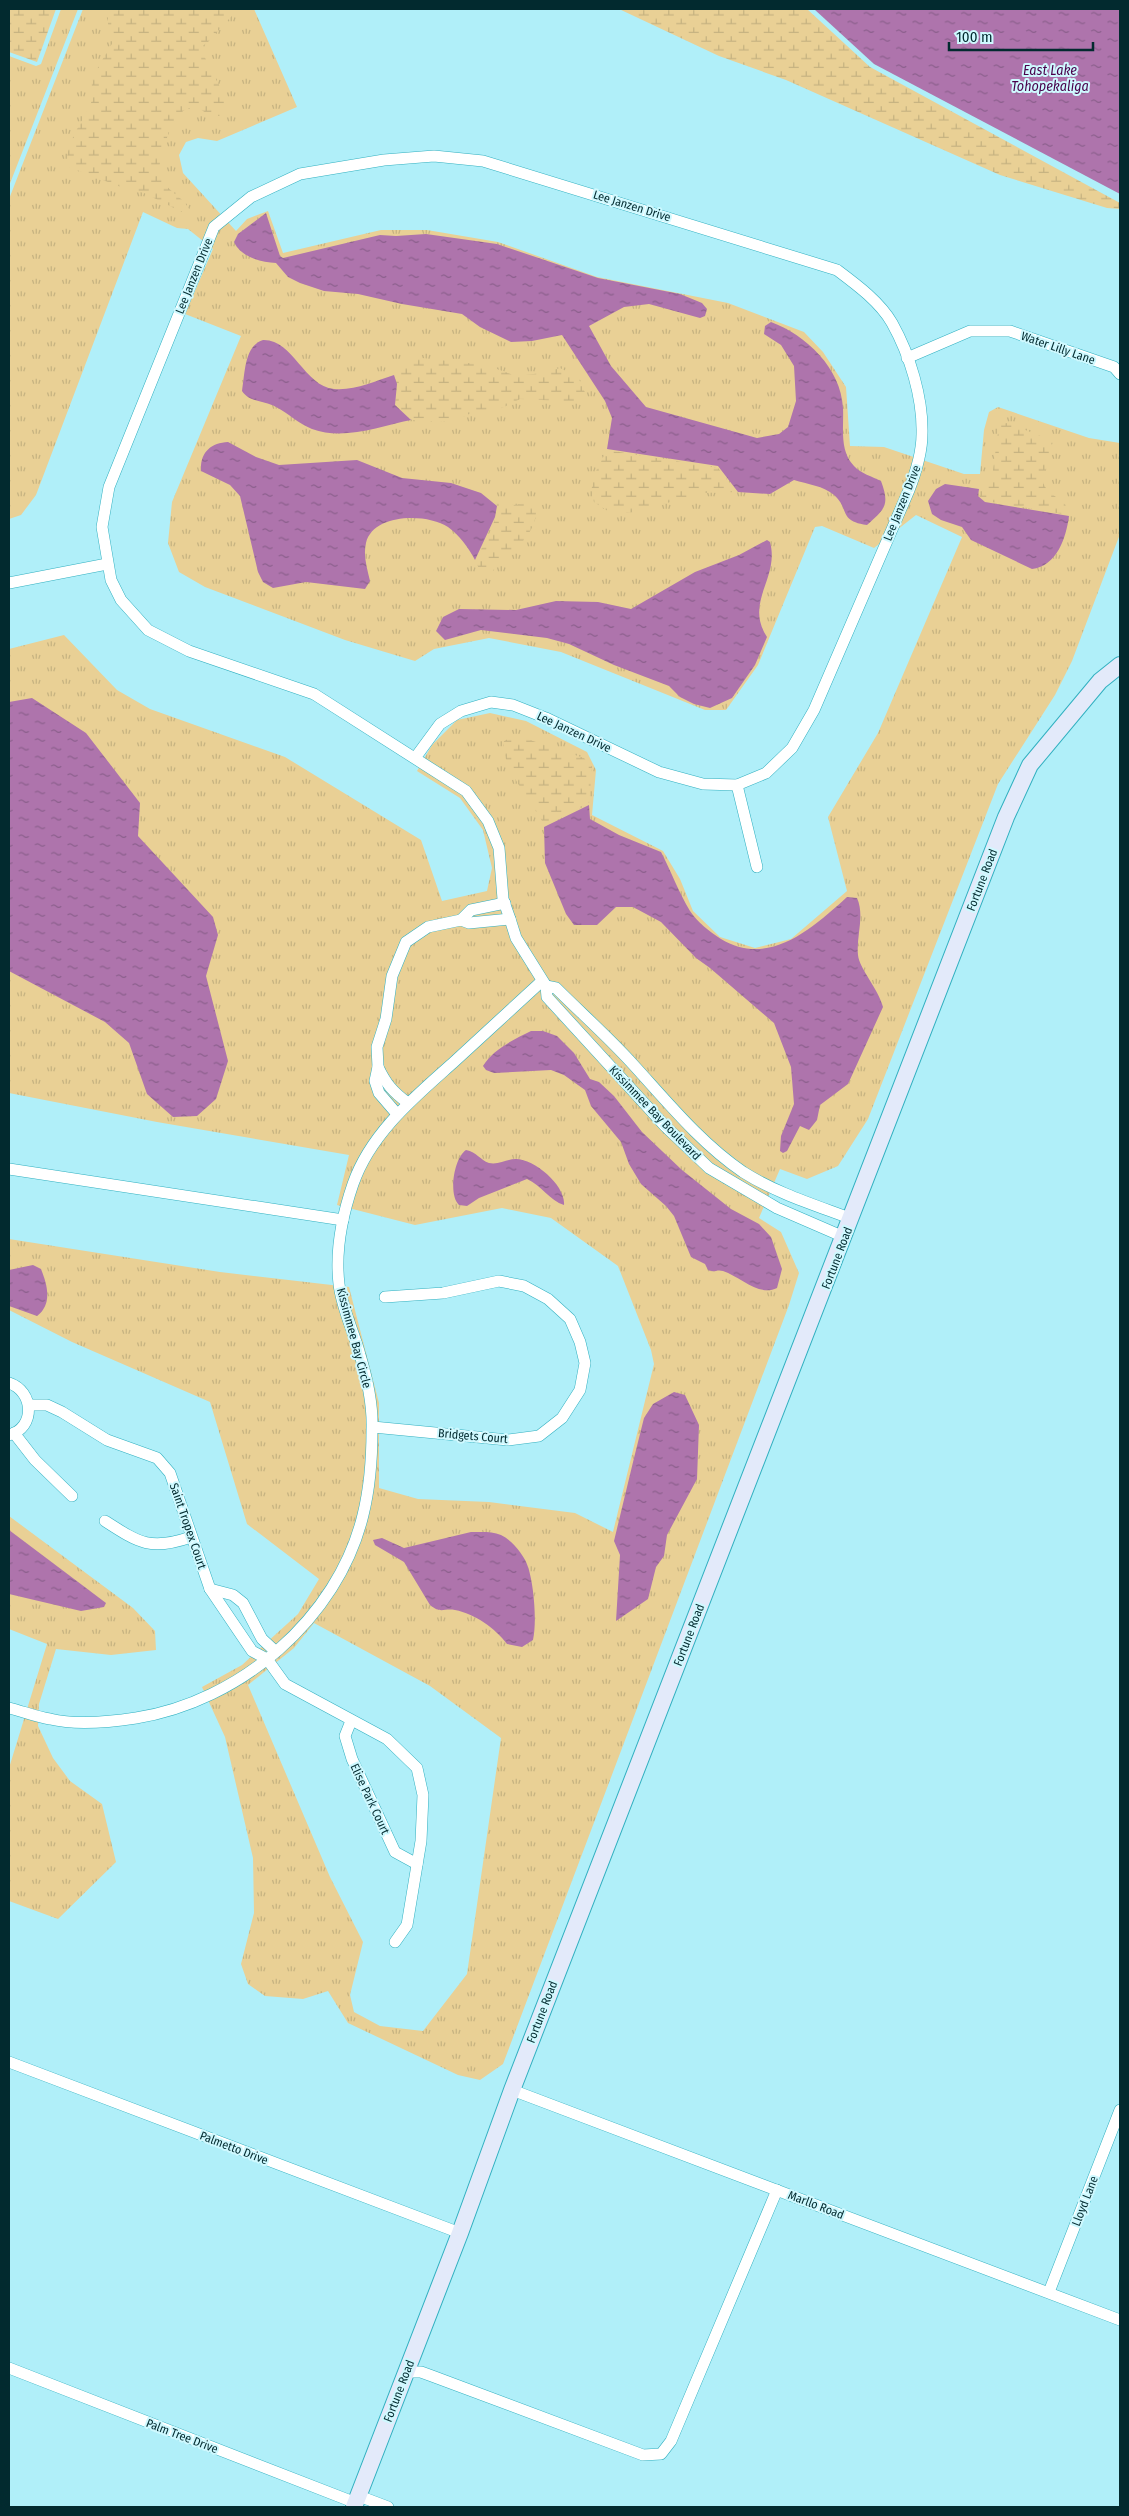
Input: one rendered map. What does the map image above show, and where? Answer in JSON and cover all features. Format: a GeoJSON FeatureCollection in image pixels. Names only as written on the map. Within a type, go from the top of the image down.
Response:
{"type":"FeatureCollection","features":[{"type":"Feature","properties":{"kind":"street","name":"Lee Janzen Drive"},"geometry":{"type":"LineString","coordinates":[[415,758],[440,724],[461,711],[491,702],[513,705],[546,718],[659,772],[703,784],[737,784],[766,773],[792,748],[814,710],[909,490],[919,462],[922,434],[918,390],[892,323],[862,288],[838,270],[683,221],[483,161],[434,156],[384,160],[300,174],[251,197],[214,227],[109,487],[102,528],[111,580],[121,600],[148,630],[189,651],[314,694],[466,791],[488,821],[499,848],[505,903],[516,938],[544,984]]}},
{"type":"Feature","properties":{"kind":"street","name":"Water Lilly Lane"},"geometry":{"type":"LineString","coordinates":[[907,358],[970,332],[1010,332],[1114,367],[1120,374]]}},
{"type":"Feature","properties":{"kind":"street"},"geometry":{"type":"LineString","coordinates":[[9,583],[107,564]]}},
{"type":"Feature","properties":{"kind":"street","name":"Fortune Road"},"geometry":{"type":"LineString","coordinates":[[356,2502],[460,2233],[512,2090],[852,1219],[1006,817],[1030,765],[1100,681],[1120,665]]}},
{"type":"Feature","properties":{"kind":"street"},"geometry":{"type":"LineString","coordinates":[[737,784],[757,867]]}},
{"type":"Feature","properties":{"kind":"street"},"geometry":{"type":"LineString","coordinates":[[461,920],[471,910],[505,903]]}},
{"type":"Feature","properties":{"kind":"street"},"geometry":{"type":"LineString","coordinates":[[397,1114],[379,1093],[375,1080],[378,1067],[377,1047],[386,1019],[392,976],[406,942],[428,927],[461,920],[469,923],[510,919]]}},
{"type":"Feature","properties":{"kind":"street","name":"Kissimmee Bay Boulevard"},"geometry":{"type":"LineString","coordinates":[[544,984],[556,988],[656,1089],[693,1130],[723,1156],[744,1172],[786,1193],[852,1219]]}},
{"type":"Feature","properties":{"kind":"street","name":"Kissimmee Bay Boulevard"},"geometry":{"type":"LineString","coordinates":[[544,984],[547,997],[664,1126],[709,1168],[780,1209],[844,1237]]}},
{"type":"Feature","properties":{"kind":"street","name":"Kissimmee Bay Circle"},"geometry":{"type":"LineString","coordinates":[[9,1708],[52,1720],[112,1721],[166,1713],[206,1697],[271,1655],[307,1622],[331,1588],[350,1552],[363,1516],[368,1491],[372,1427],[364,1369],[339,1285],[338,1250],[343,1220],[354,1181],[374,1142],[397,1114],[544,984]]}},
{"type":"Feature","properties":{"kind":"street"},"geometry":{"type":"LineString","coordinates":[[378,1067],[385,1082],[392,1091],[408,1103]]}},
{"type":"Feature","properties":{"kind":"street"},"geometry":{"type":"LineString","coordinates":[[643,1102],[656,1089]]}},
{"type":"Feature","properties":{"kind":"street"},"geometry":{"type":"LineString","coordinates":[[9,1169],[343,1220]]}},
{"type":"Feature","properties":{"kind":"street"},"geometry":{"type":"LineString","coordinates":[[780,1209],[786,1193]]}},
{"type":"Feature","properties":{"kind":"street","name":"Bridgets Court"},"geometry":{"type":"LineString","coordinates":[[372,1427],[508,1440],[539,1436],[562,1418],[580,1390],[585,1363],[580,1342],[570,1319],[548,1299],[524,1286],[499,1281],[443,1293],[385,1297]]}},
{"type":"Feature","properties":{"kind":"street"},"geometry":{"type":"LineString","coordinates":[[9,1383],[21,1390],[29,1405],[26,1422],[11,1434],[72,1496]]}},
{"type":"Feature","properties":{"kind":"street","name":"Saint Tropex Court"},"geometry":{"type":"LineString","coordinates":[[29,1405],[47,1405],[107,1440],[157,1458],[170,1473],[210,1589],[252,1651],[271,1655]]}},
{"type":"Feature","properties":{"kind":"street"},"geometry":{"type":"LineString","coordinates":[[105,1521],[137,1539],[155,1546],[171,1544],[191,1537]]}},
{"type":"Feature","properties":{"kind":"street"},"geometry":{"type":"LineString","coordinates":[[210,1589],[233,1595],[243,1603],[285,1684],[387,1739],[417,1768],[423,1795],[421,1841],[407,1925],[396,1942]]}},
{"type":"Feature","properties":{"kind":"street","name":"Elise Park Court"},"geometry":{"type":"LineString","coordinates":[[351,1720],[345,1736],[360,1776],[395,1852],[417,1864]]}},
{"type":"Feature","properties":{"kind":"street","name":"Palmetto Drive"},"geometry":{"type":"LineString","coordinates":[[9,2062],[460,2233]]}},
{"type":"Feature","properties":{"kind":"street","name":"Marllo Road"},"geometry":{"type":"LineString","coordinates":[[512,2090],[1120,2320]]}},
{"type":"Feature","properties":{"kind":"street","name":"Lloyd Lane"},"geometry":{"type":"LineString","coordinates":[[1050,2292],[1120,2110]]}},
{"type":"Feature","properties":{"kind":"street"},"geometry":{"type":"LineString","coordinates":[[406,2372],[421,2372],[643,2455],[661,2454],[671,2441],[777,2190]]}},
{"type":"Feature","properties":{"kind":"street","name":"Palm Tree Drive"},"geometry":{"type":"LineString","coordinates":[[9,2368],[356,2502],[388,2507]]}},
{"type":"Feature","properties":{"kind":"green space"},"geometry":{"type":"Polygon","coordinates":[[[9,9],[56,9],[37,62],[9,52],[9,9]]]}},
{"type":"Feature","properties":{"kind":"green space"},"geometry":{"type":"Polygon","coordinates":[[[61,9],[78,9],[9,186],[9,56],[36,66],[41,64],[61,9]]]}},
{"type":"Feature","properties":{"kind":"green space"},"geometry":{"type":"Polygon","coordinates":[[[83,9],[254,9],[297,107],[217,141],[198,138],[186,142],[179,155],[183,173],[236,231],[247,219],[268,211],[283,253],[381,230],[427,230],[498,242],[597,277],[728,303],[804,332],[823,352],[846,387],[850,446],[884,447],[964,474],[980,474],[984,430],[989,412],[998,407],[1089,438],[1120,443],[1120,534],[1072,661],[1055,695],[998,784],[868,1119],[838,1166],[807,1179],[780,1169],[759,1218],[781,1232],[799,1273],[789,1305],[503,2064],[480,2080],[458,2075],[348,2023],[328,1991],[303,1999],[265,1996],[248,1984],[241,1964],[254,1913],[253,1858],[225,1737],[202,1687],[242,1665],[298,1614],[319,1579],[247,1524],[210,1402],[72,1342],[9,1310],[9,1239],[220,1272],[349,1287],[379,1403],[379,1488],[418,1499],[489,1502],[575,1513],[613,1532],[654,1364],[651,1350],[618,1266],[551,1218],[502,1208],[415,1225],[337,1205],[349,1155],[157,1122],[9,1093],[9,649],[64,635],[117,690],[150,709],[285,757],[421,840],[442,901],[487,891],[492,868],[483,830],[460,798],[417,771],[432,745],[457,720],[490,713],[526,721],[587,752],[596,770],[592,815],[663,851],[680,879],[693,911],[720,937],[755,948],[791,939],[847,891],[828,817],[878,733],[962,537],[916,515],[874,548],[822,526],[815,527],[758,665],[726,710],[705,710],[561,652],[489,638],[434,649],[415,661],[345,640],[205,587],[179,572],[168,543],[172,502],[241,336],[185,314],[213,249],[188,229],[177,228],[143,212],[36,495],[21,515],[9,519],[9,199],[83,9]],[[314,1623],[294,1648],[248,1685],[330,1877],[363,1942],[350,1995],[354,2012],[380,2026],[423,2031],[467,1974],[501,1738],[430,1686],[314,1623]]]}},
{"type":"Feature","properties":{"kind":"green space"},"geometry":{"type":"Polygon","coordinates":[[[124,9],[238,9],[208,42],[200,48],[225,97],[223,116],[211,116],[195,106],[184,110],[172,127],[161,157],[160,175],[163,182],[182,200],[191,213],[182,212],[144,193],[126,189],[69,167],[67,159],[68,150],[92,100],[93,78],[114,41],[108,24],[108,16],[115,11],[124,9]]]}},
{"type":"Feature","properties":{"kind":"green space"},"geometry":{"type":"Polygon","coordinates":[[[619,9],[807,9],[870,67],[1120,203],[1120,209],[1107,208],[1000,175],[786,80],[719,56],[619,9]]]}},
{"type":"Feature","properties":{"kind":"green space"},"geometry":{"type":"Polygon","coordinates":[[[421,358],[486,365],[516,376],[542,373],[560,368],[578,377],[587,397],[583,402],[520,399],[502,408],[475,411],[459,419],[439,422],[412,420],[395,405],[397,384],[394,375],[407,363],[421,358]]]}},
{"type":"Feature","properties":{"kind":"green space"},"geometry":{"type":"Polygon","coordinates":[[[1008,423],[1053,441],[1043,483],[1047,490],[1065,504],[1069,515],[986,501],[979,496],[980,488],[989,485],[992,478],[999,424],[1008,423]]]}},
{"type":"Feature","properties":{"kind":"green space"},"geometry":{"type":"Polygon","coordinates":[[[607,450],[718,468],[737,492],[701,493],[640,511],[620,514],[606,510],[594,502],[592,488],[594,475],[607,450]]]}},
{"type":"Feature","properties":{"kind":"green space"},"geometry":{"type":"Polygon","coordinates":[[[496,502],[511,505],[527,504],[536,511],[535,520],[527,536],[493,571],[480,571],[475,560],[494,523],[496,502]]]}},
{"type":"Feature","properties":{"kind":"green space"},"geometry":{"type":"Polygon","coordinates":[[[510,738],[524,738],[584,758],[592,768],[589,804],[545,826],[518,784],[507,761],[504,741],[510,738]]]}},
{"type":"Feature","properties":{"kind":"green space"},"geometry":{"type":"Polygon","coordinates":[[[9,1516],[133,1608],[155,1631],[156,1650],[111,1655],[56,1649],[39,1704],[38,1726],[53,1758],[70,1781],[102,1804],[116,1862],[58,1919],[9,1901],[9,1768],[47,1644],[9,1629],[9,1516]]]}},
{"type":"Feature","properties":{"kind":"water","name":"East Lake Tohopekaliga"},"geometry":{"type":"Polygon","coordinates":[[[814,9],[1120,9],[1120,194],[874,64],[814,9]]]}},
{"type":"Feature","properties":{"kind":"water"},"geometry":{"type":"Polygon","coordinates":[[[266,213],[280,256],[283,258],[380,235],[426,234],[497,244],[598,278],[680,294],[702,303],[707,309],[705,316],[700,318],[649,304],[624,307],[589,326],[611,366],[646,407],[757,438],[779,434],[788,427],[796,401],[794,366],[781,345],[764,334],[765,326],[771,322],[784,328],[809,344],[829,367],[841,393],[843,439],[846,453],[849,460],[863,473],[881,481],[885,496],[884,506],[878,515],[867,525],[852,521],[834,495],[825,489],[815,486],[794,480],[770,494],[738,492],[718,466],[607,449],[612,418],[605,401],[562,335],[532,341],[511,342],[480,327],[462,314],[402,304],[358,294],[324,291],[300,283],[288,277],[276,263],[258,260],[246,255],[234,242],[238,234],[266,213]]]}},
{"type":"Feature","properties":{"kind":"water"},"geometry":{"type":"Polygon","coordinates":[[[263,340],[283,347],[314,380],[334,389],[357,387],[394,375],[397,384],[395,405],[411,420],[362,431],[337,434],[307,427],[280,409],[249,398],[242,391],[246,361],[252,348],[263,340]]]}},
{"type":"Feature","properties":{"kind":"water"},"geometry":{"type":"Polygon","coordinates":[[[228,442],[256,457],[279,465],[357,460],[402,478],[451,483],[481,493],[497,506],[495,517],[475,560],[463,542],[448,527],[427,519],[402,518],[389,521],[371,533],[366,543],[365,553],[370,581],[365,589],[306,582],[273,588],[263,582],[258,572],[240,496],[230,485],[201,471],[202,459],[208,450],[216,444],[228,442]]]}},
{"type":"Feature","properties":{"kind":"water"},"geometry":{"type":"Polygon","coordinates":[[[945,484],[979,489],[978,496],[985,502],[1069,516],[1063,542],[1059,550],[1048,563],[1032,569],[971,540],[962,527],[941,520],[932,514],[928,501],[936,489],[945,484]]]}},
{"type":"Feature","properties":{"kind":"water"},"geometry":{"type":"Polygon","coordinates":[[[767,540],[770,542],[772,555],[771,567],[760,601],[759,612],[761,624],[767,637],[755,665],[732,698],[710,708],[694,704],[680,697],[669,686],[614,665],[569,644],[547,638],[481,630],[445,640],[436,631],[443,617],[459,609],[516,610],[556,601],[598,602],[631,609],[695,572],[739,555],[767,540]]]}},
{"type":"Feature","properties":{"kind":"water"},"geometry":{"type":"Polygon","coordinates":[[[32,698],[86,733],[140,803],[138,836],[213,917],[218,935],[206,976],[228,1061],[216,1099],[197,1116],[173,1117],[147,1094],[129,1043],[105,1022],[9,971],[9,702],[32,698]]]}},
{"type":"Feature","properties":{"kind":"water"},"geometry":{"type":"Polygon","coordinates":[[[589,805],[590,819],[619,835],[661,852],[682,897],[693,915],[721,939],[739,947],[756,949],[773,947],[805,932],[847,897],[857,898],[860,912],[859,960],[883,1007],[848,1084],[820,1105],[817,1120],[809,1130],[800,1126],[787,1151],[783,1153],[780,1151],[781,1136],[794,1104],[791,1067],[774,1023],[696,958],[661,922],[633,907],[616,907],[597,925],[574,925],[566,914],[545,863],[544,827],[589,805]]]}},
{"type":"Feature","properties":{"kind":"water"},"geometry":{"type":"Polygon","coordinates":[[[531,1031],[543,1031],[557,1036],[574,1053],[590,1079],[599,1082],[614,1096],[642,1132],[682,1170],[731,1209],[759,1224],[771,1237],[782,1269],[777,1288],[764,1290],[757,1288],[723,1271],[708,1270],[705,1264],[691,1257],[674,1216],[666,1206],[641,1184],[629,1164],[621,1142],[591,1106],[585,1090],[564,1075],[551,1070],[494,1073],[486,1070],[483,1066],[492,1054],[531,1031]]]}},
{"type":"Feature","properties":{"kind":"water"},"geometry":{"type":"Polygon","coordinates":[[[466,1150],[473,1152],[489,1163],[516,1159],[532,1164],[555,1182],[560,1190],[564,1205],[554,1200],[527,1179],[479,1198],[467,1206],[459,1205],[454,1193],[454,1177],[458,1161],[466,1150]]]}},
{"type":"Feature","properties":{"kind":"water"},"geometry":{"type":"Polygon","coordinates":[[[33,1265],[41,1269],[47,1287],[45,1306],[37,1316],[9,1306],[9,1270],[33,1265]]]}},
{"type":"Feature","properties":{"kind":"water"},"geometry":{"type":"Polygon","coordinates":[[[674,1392],[685,1395],[699,1425],[697,1479],[667,1535],[664,1556],[656,1567],[648,1599],[616,1621],[620,1555],[614,1541],[644,1418],[653,1404],[674,1392]]]}},
{"type":"Feature","properties":{"kind":"water"},"geometry":{"type":"Polygon","coordinates":[[[9,1530],[106,1603],[104,1607],[81,1611],[9,1594],[9,1530]]]}},
{"type":"Feature","properties":{"kind":"water"},"geometry":{"type":"Polygon","coordinates":[[[471,1532],[490,1532],[505,1537],[514,1544],[526,1563],[533,1593],[535,1624],[533,1640],[522,1647],[507,1644],[491,1627],[477,1618],[455,1610],[434,1608],[430,1605],[404,1562],[375,1545],[373,1540],[382,1538],[404,1548],[471,1532]]]}}]}
